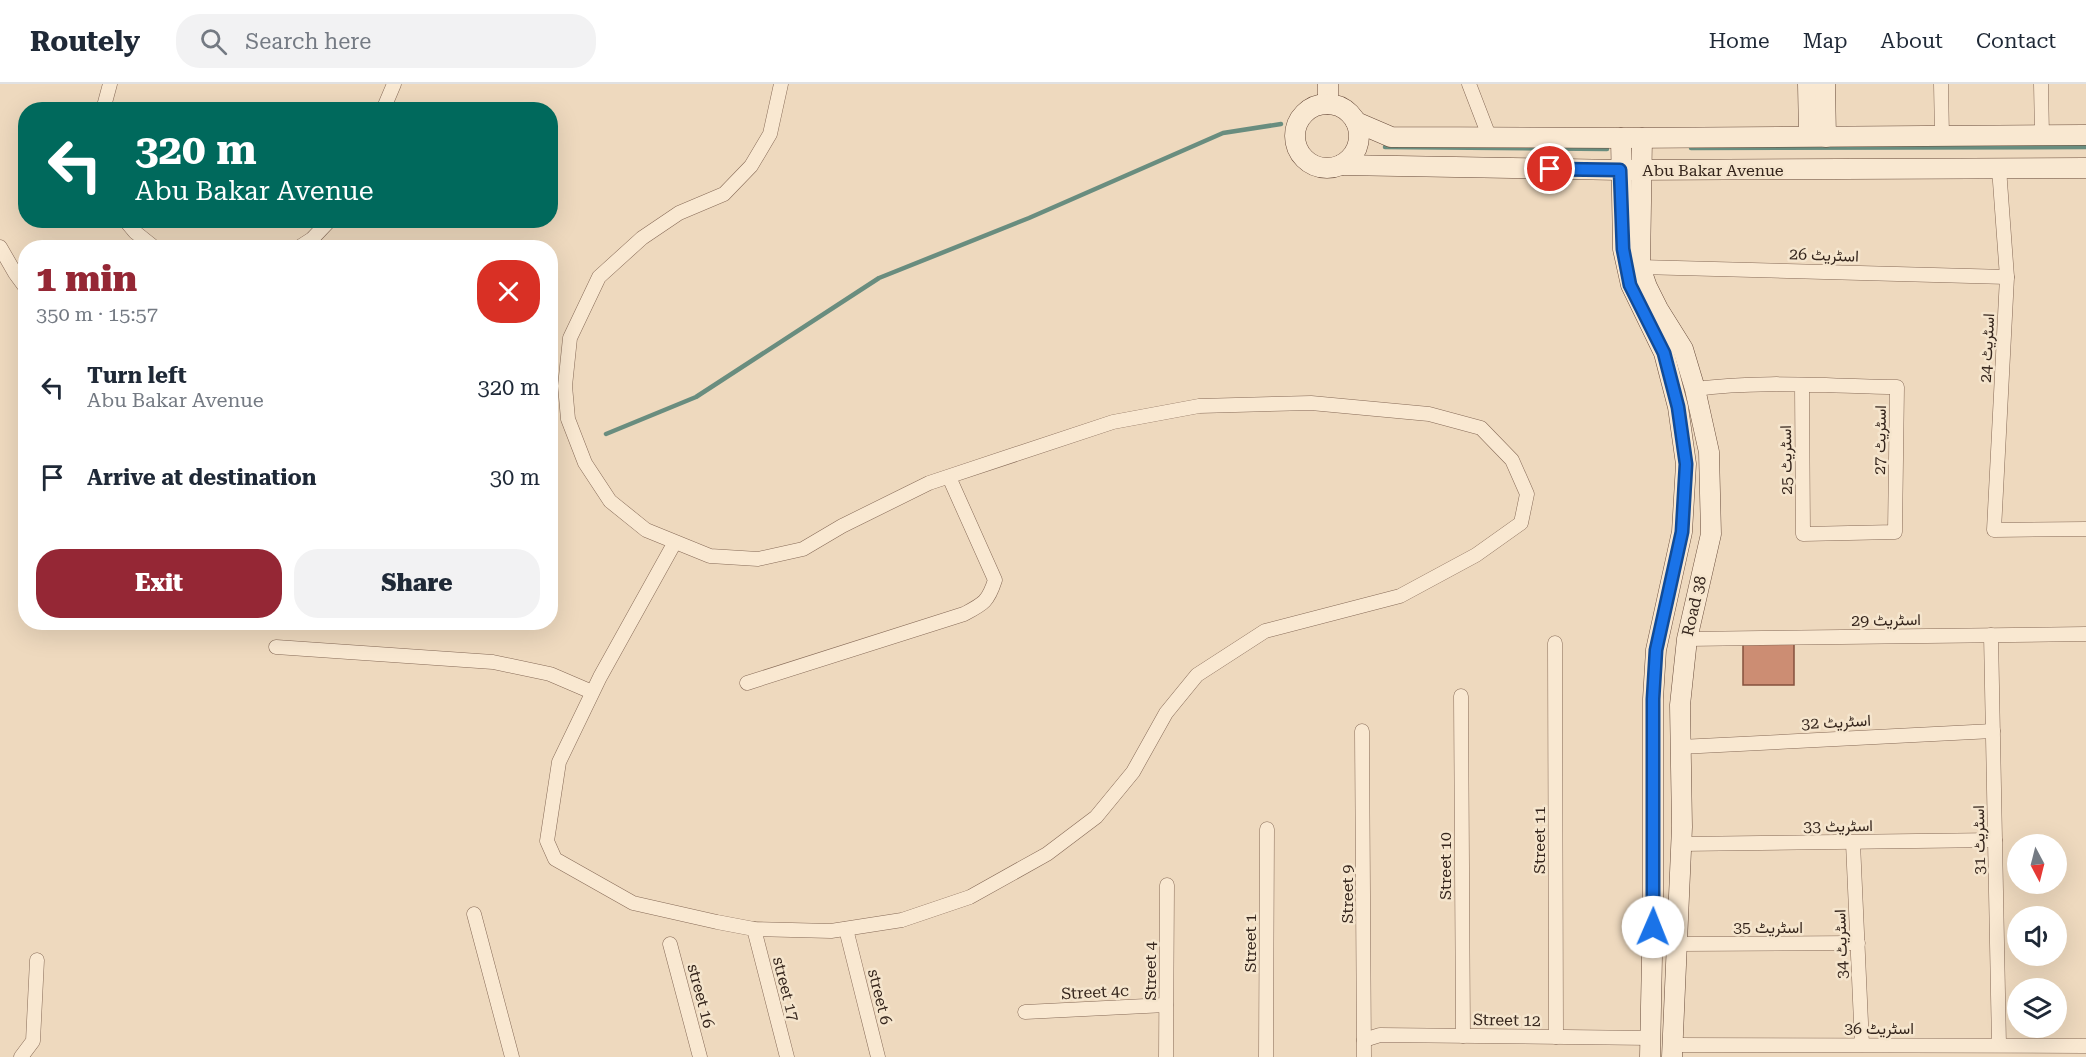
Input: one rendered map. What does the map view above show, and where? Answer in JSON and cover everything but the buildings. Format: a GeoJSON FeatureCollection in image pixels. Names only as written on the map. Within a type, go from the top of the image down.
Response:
{"type":"FeatureCollection","features":[{"type":"Feature","properties":{"kind":"main road"},"geometry":{"type":"LineString","coordinates":[[1328,84],[1328,104]]}},
{"type":"Feature","properties":{"kind":"main road"},"geometry":{"type":"LineString","coordinates":[[1808,84],[1817,137]]}},
{"type":"Feature","properties":{"kind":"main road"},"geometry":{"type":"LineString","coordinates":[[1817,137],[1825,84]]}},
{"type":"Feature","properties":{"kind":"main road"},"geometry":{"type":"LineString","coordinates":[[1328,104],[1340,107],[1350,114],[1356,122],[1358,143],[1349,160],[1331,168],[1312,165],[1299,152],[1295,143],[1295,133],[1302,115],[1310,109],[1328,104]]}},
{"type":"Feature","properties":{"kind":"main road","name":"Abu Bakar Avenue"},"geometry":{"type":"LineString","coordinates":[[1356,122],[1391,137],[2086,135]]}},
{"type":"Feature","properties":{"kind":"main road","name":"Road 38"},"geometry":{"type":"LineString","coordinates":[[1621,138],[1623,249],[1630,285],[1664,353],[1678,407],[1686,464],[1682,532],[1656,650],[1653,699],[1650,1047]]}},
{"type":"Feature","properties":{"kind":"main road","name":"Road 38"},"geometry":{"type":"LineString","coordinates":[[1642,138],[1640,267],[1658,309],[1683,349],[1695,389],[1709,452],[1712,534],[1686,639],[1680,705],[1681,844],[1672,1051]]}},
{"type":"Feature","properties":{"kind":"main road","name":"Abu Bakar Avenue"},"geometry":{"type":"LineString","coordinates":[[1341,165],[1620,170],[2086,168]]}},
{"type":"Feature","properties":{"kind":"street"},"geometry":{"type":"LineString","coordinates":[[105,102],[110,84]]}},
{"type":"Feature","properties":{"kind":"street"},"geometry":{"type":"LineString","coordinates":[[386,102],[394,84]]}},
{"type":"Feature","properties":{"kind":"street"},"geometry":{"type":"LineString","coordinates":[[675,542],[592,692],[560,762],[547,841],[555,859],[633,903],[754,929],[831,931],[902,920],[970,897],[1047,854],[1096,817],[1132,772],[1166,713],[1197,675],[1265,631],[1400,596],[1476,555],[1521,523],[1527,494],[1512,460],[1481,428],[1429,414],[1311,403],[1199,406],[1113,422],[928,483],[842,525],[803,549],[758,559],[710,556],[646,530],[610,501],[585,463],[568,419],[565,386],[570,338],[599,277],[642,238],[679,213],[724,194],[752,166],[770,134],[781,84]]}},
{"type":"Feature","properties":{"kind":"street"},"geometry":{"type":"LineString","coordinates":[[1470,84],[1488,136]]}},
{"type":"Feature","properties":{"kind":"street"},"geometry":{"type":"LineString","coordinates":[[1941,84],[1942,136]]}},
{"type":"Feature","properties":{"kind":"street"},"geometry":{"type":"LineString","coordinates":[[2041,84],[2042,135]]}},
{"type":"Feature","properties":{"kind":"street","name":"اسٹریٹ 24"},"geometry":{"type":"LineString","coordinates":[[1999,168],[2007,277],[1994,530],[2086,529]]}},
{"type":"Feature","properties":{"kind":"street"},"geometry":{"type":"LineString","coordinates":[[132,228],[145,240]]}},
{"type":"Feature","properties":{"kind":"street"},"geometry":{"type":"LineString","coordinates":[[310,240],[322,228]]}},
{"type":"Feature","properties":{"kind":"street"},"geometry":{"type":"LineString","coordinates":[[0,247],[18,277]]}},
{"type":"Feature","properties":{"kind":"street","name":"اسٹریٹ 26"},"geometry":{"type":"LineString","coordinates":[[1640,267],[2007,277]]}},
{"type":"Feature","properties":{"kind":"street","name":"اسٹریٹ 27"},"geometry":{"type":"LineString","coordinates":[[1695,389],[1732,384],[1898,387],[1895,532],[1803,534]]}},
{"type":"Feature","properties":{"kind":"street","name":"اسٹریٹ 25"},"geometry":{"type":"LineString","coordinates":[[1802,385],[1803,534]]}},
{"type":"Feature","properties":{"kind":"street"},"geometry":{"type":"LineString","coordinates":[[747,683],[964,614],[982,605],[990,595],[994,580],[949,477]]}},
{"type":"Feature","properties":{"kind":"street","name":"اسٹریٹ 29"},"geometry":{"type":"LineString","coordinates":[[1686,639],[2086,634]]}},
{"type":"Feature","properties":{"kind":"street","name":"اسٹریٹ 31"},"geometry":{"type":"LineString","coordinates":[[1991,635],[1999,1045]]}},
{"type":"Feature","properties":{"kind":"street","name":"Street 11"},"geometry":{"type":"LineString","coordinates":[[1555,644],[1556,1037]]}},
{"type":"Feature","properties":{"kind":"street"},"geometry":{"type":"LineString","coordinates":[[276,647],[493,662],[550,674],[592,692]]}},
{"type":"Feature","properties":{"kind":"street","name":"Street 10"},"geometry":{"type":"LineString","coordinates":[[1461,696],[1463,1036]]}},
{"type":"Feature","properties":{"kind":"street","name":"Street 9"},"geometry":{"type":"LineString","coordinates":[[1362,731],[1364,1057]]}},
{"type":"Feature","properties":{"kind":"street","name":"اسٹریٹ 32"},"geometry":{"type":"LineString","coordinates":[[1680,747],[1993,731]]}},
{"type":"Feature","properties":{"kind":"street","name":"Street 1"},"geometry":{"type":"LineString","coordinates":[[1266,1057],[1267,829]]}},
{"type":"Feature","properties":{"kind":"street","name":"اسٹریٹ 33"},"geometry":{"type":"LineString","coordinates":[[1681,844],[1995,840]]}},
{"type":"Feature","properties":{"kind":"street","name":"اسٹریٹ 34"},"geometry":{"type":"LineString","coordinates":[[1853,843],[1862,1044]]}},
{"type":"Feature","properties":{"kind":"street","name":"Street 4"},"geometry":{"type":"LineString","coordinates":[[1166,1057],[1167,885]]}},
{"type":"Feature","properties":{"kind":"street"},"geometry":{"type":"LineString","coordinates":[[474,914],[512,1057]]}},
{"type":"Feature","properties":{"kind":"street","name":"street 6"},"geometry":{"type":"LineString","coordinates":[[846,928],[878,1057]]}},
{"type":"Feature","properties":{"kind":"street","name":"street 17"},"geometry":{"type":"LineString","coordinates":[[754,929],[787,1057]]}},
{"type":"Feature","properties":{"kind":"street","name":"اسٹریٹ 35"},"geometry":{"type":"LineString","coordinates":[[1678,944],[1858,943]]}},
{"type":"Feature","properties":{"kind":"street","name":"street 16"},"geometry":{"type":"LineString","coordinates":[[670,944],[700,1057]]}},
{"type":"Feature","properties":{"kind":"street"},"geometry":{"type":"LineString","coordinates":[[21,1057],[33,1041],[37,960]]}},
{"type":"Feature","properties":{"kind":"street","name":"Street 4c"},"geometry":{"type":"LineString","coordinates":[[1025,1012],[1166,1005]]}},
{"type":"Feature","properties":{"kind":"street","name":"Street 12"},"geometry":{"type":"LineString","coordinates":[[1364,1040],[1380,1035],[1556,1037],[1650,1047]]}},
{"type":"Feature","properties":{"kind":"street","name":"اسٹریٹ 36"},"geometry":{"type":"LineString","coordinates":[[1672,1051],[1862,1044],[2086,1046]]}},
{"type":"Feature","properties":{"kind":"waterway"},"geometry":{"type":"LineString","coordinates":[[606,434],[696,397],[879,278],[1029,218],[1223,133],[1281,124]]}},
{"type":"Feature","properties":{"kind":"waterway"},"geometry":{"type":"LineString","coordinates":[[1385,147],[1607,149]]}},
{"type":"Feature","properties":{"kind":"waterway"},"geometry":{"type":"LineString","coordinates":[[1691,148],[2086,147]]}},
{"type":"Feature","properties":{"kind":"route"},"geometry":{"type":"LineString","coordinates":[[1550,169],[1620,170],[1623,249],[1630,285],[1664,353],[1678,407],[1686,464],[1682,532],[1656,650],[1653,699],[1653,927]]}}]}
